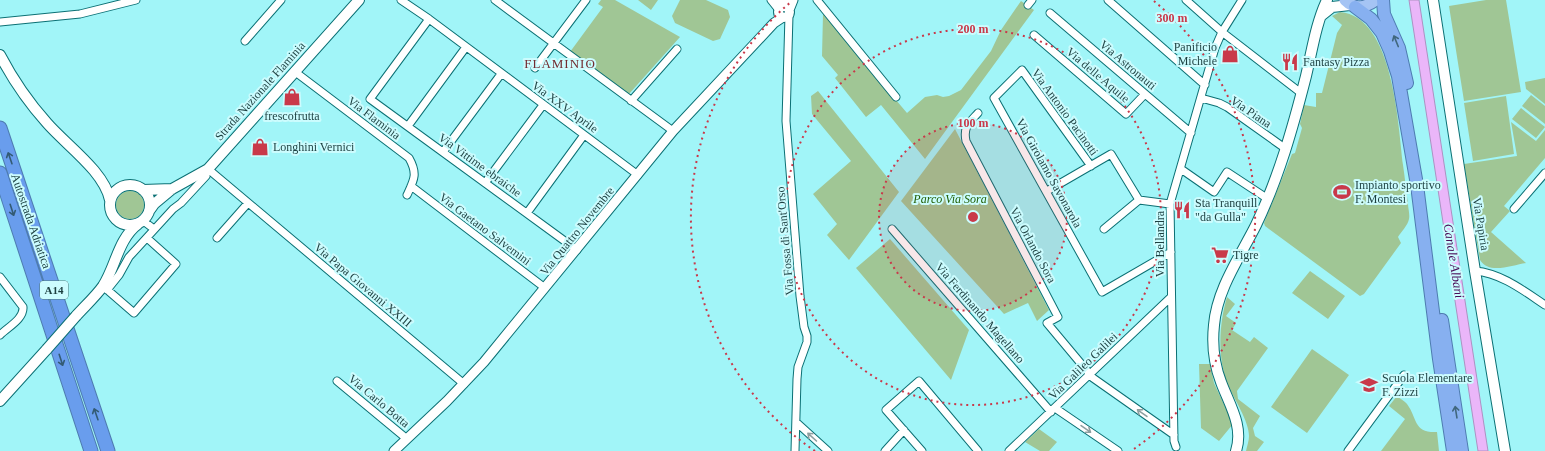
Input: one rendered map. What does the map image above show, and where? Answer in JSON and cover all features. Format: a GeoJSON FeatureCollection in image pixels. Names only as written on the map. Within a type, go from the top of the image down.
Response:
{"type":"FeatureCollection","features":[{"type":"Feature","properties":{"kind":"highway"},"geometry":{"type":"LineString","coordinates":[[1384,0],[1385,17],[1395,37],[1402,58],[1424,184],[1453,451]]}},
{"type":"Feature","properties":{"kind":"highway"},"geometry":{"type":"LineString","coordinates":[[1350,4],[1371,19],[1382,34],[1390,51],[1398,76],[1417,185],[1441,342],[1462,451]]}},
{"type":"Feature","properties":{"kind":"highway","name":"Autostrada Adriatica"},"geometry":{"type":"LineString","coordinates":[[0,128],[108,451]]}},
{"type":"Feature","properties":{"kind":"highway","name":"Autostrada Adriatica"},"geometry":{"type":"LineString","coordinates":[[0,173],[91,451]]}},
{"type":"Feature","properties":{"kind":"main road","name":"Strada Nazionale Flaminia"},"geometry":{"type":"LineString","coordinates":[[0,401],[76,316],[105,288],[119,250],[130,230],[144,218],[154,204],[172,189],[207,172],[294,71],[359,0]]}},
{"type":"Feature","properties":{"kind":"main road"},"geometry":{"type":"LineString","coordinates":[[1236,451],[1238,439],[1237,424],[1216,367],[1214,352],[1214,324],[1223,290],[1268,199],[1286,149],[1327,0]]}},
{"type":"Feature","properties":{"kind":"main road"},"geometry":{"type":"LineString","coordinates":[[1322,15],[1332,7],[1350,4],[1363,7],[1376,0]]}},
{"type":"Feature","properties":{"kind":"main road","name":"Via Papiria"},"geometry":{"type":"LineString","coordinates":[[1433,0],[1505,451]]}},
{"type":"Feature","properties":{"kind":"main road"},"geometry":{"type":"LineString","coordinates":[[0,54],[22,90],[46,123],[98,174]]}},
{"type":"Feature","properties":{"kind":"main road","name":"Strada Nazionale Flaminia"},"geometry":{"type":"LineString","coordinates":[[98,174],[122,186],[135,186],[143,190],[172,189]]}},
{"type":"Feature","properties":{"kind":"main road","name":"Strada Nazionale Flaminia"},"geometry":{"type":"LineString","coordinates":[[98,174],[107,187],[110,200],[110,209],[120,231],[119,250]]}},
{"type":"Feature","properties":{"kind":"main road"},"geometry":{"type":"LineString","coordinates":[[110,200],[115,192],[122,186]]}},
{"type":"Feature","properties":{"kind":"main road"},"geometry":{"type":"LineString","coordinates":[[113,217],[124,224],[144,218],[148,197],[143,190]]}},
{"type":"Feature","properties":{"kind":"street"},"geometry":{"type":"LineString","coordinates":[[0,22],[80,14],[136,0]]}},
{"type":"Feature","properties":{"kind":"street"},"geometry":{"type":"LineString","coordinates":[[245,41],[281,0]]}},
{"type":"Feature","properties":{"kind":"street","name":"Via XXV Aprile"},"geometry":{"type":"LineString","coordinates":[[401,0],[429,19],[638,175]]}},
{"type":"Feature","properties":{"kind":"street"},"geometry":{"type":"LineString","coordinates":[[495,0],[630,101],[673,131]]}},
{"type":"Feature","properties":{"kind":"street"},"geometry":{"type":"LineString","coordinates":[[535,68],[586,0]]}},
{"type":"Feature","properties":{"kind":"street"},"geometry":{"type":"LineString","coordinates":[[817,0],[896,97]]}},
{"type":"Feature","properties":{"kind":"street"},"geometry":{"type":"LineString","coordinates":[[1108,0],[1205,85]]}},
{"type":"Feature","properties":{"kind":"street"},"geometry":{"type":"LineString","coordinates":[[1186,0],[1222,32],[1301,93]]}},
{"type":"Feature","properties":{"kind":"street","name":"Via Bellandra"},"geometry":{"type":"LineString","coordinates":[[1176,450],[1174,435],[1170,204],[1215,48],[1222,32],[1242,0]]}},
{"type":"Feature","properties":{"kind":"street","name":"Via Quattro Novembre"},"geometry":{"type":"LineString","coordinates":[[394,451],[464,384],[484,362],[673,131],[774,23],[783,8]]}},
{"type":"Feature","properties":{"kind":"street","name":"Via Fossa di Sant'Orso"},"geometry":{"type":"LineString","coordinates":[[783,8],[788,27],[786,121],[800,296],[804,327],[807,336],[807,342],[798,367],[795,451]]}},
{"type":"Feature","properties":{"kind":"street","name":"Via Astronauti"},"geometry":{"type":"LineString","coordinates":[[1050,13],[1191,133]]}},
{"type":"Feature","properties":{"kind":"street","name":"Via Vittime ebraiche"},"geometry":{"type":"LineString","coordinates":[[429,19],[370,99],[577,250]]}},
{"type":"Feature","properties":{"kind":"street","name":"Via delle Aquile"},"geometry":{"type":"LineString","coordinates":[[1034,35],[1126,114],[1145,94]]}},
{"type":"Feature","properties":{"kind":"street"},"geometry":{"type":"LineString","coordinates":[[408,126],[466,47]]}},
{"type":"Feature","properties":{"kind":"street"},"geometry":{"type":"LineString","coordinates":[[630,101],[677,49]]}},
{"type":"Feature","properties":{"kind":"street","name":"Via Antonio Pacinotti"},"geometry":{"type":"LineString","coordinates":[[1022,70],[1091,166]]}},
{"type":"Feature","properties":{"kind":"street","name":"Via Girolamo Savonarola"},"geometry":{"type":"LineString","coordinates":[[1022,70],[994,98],[1102,292],[1171,252]]}},
{"type":"Feature","properties":{"kind":"street","name":"Via Flaminia"},"geometry":{"type":"LineString","coordinates":[[294,71],[409,158],[414,168],[414,179],[407,195]]}},
{"type":"Feature","properties":{"kind":"street"},"geometry":{"type":"LineString","coordinates":[[443,152],[501,74]]}},
{"type":"Feature","properties":{"kind":"street","name":"Via Piana"},"geometry":{"type":"LineString","coordinates":[[1201,98],[1227,107],[1286,149]]}},
{"type":"Feature","properties":{"kind":"street"},"geometry":{"type":"LineString","coordinates":[[485,183],[543,105]]}},
{"type":"Feature","properties":{"kind":"street","name":"Via Orlando Sora"},"geometry":{"type":"LineString","coordinates":[[978,113],[966,126],[964,132],[966,141],[1058,318],[1047,323],[1090,374]]}},
{"type":"Feature","properties":{"kind":"street"},"geometry":{"type":"LineString","coordinates":[[527,213],[584,135]]}},
{"type":"Feature","properties":{"kind":"street"},"geometry":{"type":"LineString","coordinates":[[1047,191],[1111,154],[1139,200]]}},
{"type":"Feature","properties":{"kind":"street"},"geometry":{"type":"LineString","coordinates":[[1181,169],[1214,192],[1227,172],[1268,199]]}},
{"type":"Feature","properties":{"kind":"street","name":"Via Papa Giovanni XXIII"},"geometry":{"type":"LineString","coordinates":[[207,172],[248,203],[464,384]]}},
{"type":"Feature","properties":{"kind":"street","name":"Strada Nazionale Flaminia"},"geometry":{"type":"LineString","coordinates":[[105,288],[119,275],[129,257],[207,172]]}},
{"type":"Feature","properties":{"kind":"street"},"geometry":{"type":"LineString","coordinates":[[1514,209],[1545,173]]}},
{"type":"Feature","properties":{"kind":"street","name":"Via Gaetano Salvemini"},"geometry":{"type":"LineString","coordinates":[[411,186],[545,288]]}},
{"type":"Feature","properties":{"kind":"street"},"geometry":{"type":"LineString","coordinates":[[1104,229],[1139,200],[1170,204]]}},
{"type":"Feature","properties":{"kind":"street"},"geometry":{"type":"LineString","coordinates":[[217,238],[248,203]]}},
{"type":"Feature","properties":{"kind":"street"},"geometry":{"type":"LineString","coordinates":[[144,218],[146,223],[154,230]]}},
{"type":"Feature","properties":{"kind":"street","name":"Via Ferdinando Magellano"},"geometry":{"type":"LineString","coordinates":[[892,229],[1014,368],[1053,410],[1118,451]]}},
{"type":"Feature","properties":{"kind":"street"},"geometry":{"type":"LineString","coordinates":[[105,288],[134,313],[176,264],[147,238]]}},
{"type":"Feature","properties":{"kind":"street"},"geometry":{"type":"LineString","coordinates":[[1476,275],[1493,274],[1545,305]]}},
{"type":"Feature","properties":{"kind":"street"},"geometry":{"type":"LineString","coordinates":[[0,277],[23,307],[22,316],[0,335]]}},
{"type":"Feature","properties":{"kind":"street","name":"Via Galileo Galilei"},"geometry":{"type":"LineString","coordinates":[[1009,451],[1171,297]]}},
{"type":"Feature","properties":{"kind":"street"},"geometry":{"type":"LineString","coordinates":[[1090,374],[1093,378],[1174,435]]}},
{"type":"Feature","properties":{"kind":"street"},"geometry":{"type":"LineString","coordinates":[[1348,451],[1404,375]]}},
{"type":"Feature","properties":{"kind":"street","name":"Via Carlo Botta"},"geometry":{"type":"LineString","coordinates":[[338,381],[408,439]]}},
{"type":"Feature","properties":{"kind":"street"},"geometry":{"type":"LineString","coordinates":[[922,451],[886,410],[919,381],[978,451]]}},
{"type":"Feature","properties":{"kind":"street"},"geometry":{"type":"LineString","coordinates":[[796,422],[828,451]]}},
{"type":"Feature","properties":{"kind":"street"},"geometry":{"type":"LineString","coordinates":[[885,451],[904,430]]}},
{"type":"Feature","properties":{"kind":"green space"},"geometry":{"type":"Polygon","coordinates":[[[601,0],[615,0],[680,37],[629,94],[570,52],[603,7],[598,4],[601,0]]]}},
{"type":"Feature","properties":{"kind":"green space"},"geometry":{"type":"Polygon","coordinates":[[[638,0],[658,0],[651,10],[638,0]]]}},
{"type":"Feature","properties":{"kind":"green space"},"geometry":{"type":"Polygon","coordinates":[[[680,0],[706,0],[728,10],[730,17],[720,39],[713,41],[675,23],[672,16],[680,0]]]}},
{"type":"Feature","properties":{"kind":"green space"},"geometry":{"type":"Polygon","coordinates":[[[1486,0],[1506,0],[1521,92],[1464,101],[1449,6],[1486,0]]]}},
{"type":"Feature","properties":{"kind":"green space"},"geometry":{"type":"Polygon","coordinates":[[[1021,1],[1034,10],[925,159],[881,105],[866,117],[835,78],[838,75],[822,56],[823,14],[907,113],[925,97],[937,95],[943,97],[949,96],[961,90],[991,51],[1001,30],[1021,1]]]}},
{"type":"Feature","properties":{"kind":"green space","name":"Impianto sportivo F. Montesi"},"geometry":{"type":"Polygon","coordinates":[[[1340,12],[1358,18],[1372,32],[1382,52],[1390,75],[1399,125],[1409,215],[1407,224],[1398,237],[1401,243],[1364,294],[1360,296],[1265,226],[1264,223],[1292,154],[1295,153],[1302,128],[1300,124],[1304,105],[1316,107],[1316,93],[1322,93],[1337,33],[1342,25],[1332,16],[1340,12]]]}},
{"type":"Feature","properties":{"kind":"green space"},"geometry":{"type":"Polygon","coordinates":[[[1545,78],[1545,104],[1526,89],[1525,82],[1545,78]]]}},
{"type":"Feature","properties":{"kind":"green space"},"geometry":{"type":"Polygon","coordinates":[[[818,91],[899,192],[849,260],[827,235],[837,224],[813,194],[851,161],[812,114],[811,96],[818,91]]]}},
{"type":"Feature","properties":{"kind":"green space"},"geometry":{"type":"Polygon","coordinates":[[[1531,95],[1545,106],[1545,124],[1522,106],[1531,95]]]}},
{"type":"Feature","properties":{"kind":"green space"},"geometry":{"type":"Polygon","coordinates":[[[1506,96],[1514,154],[1473,161],[1464,103],[1506,96]]]}},
{"type":"Feature","properties":{"kind":"green space"},"geometry":{"type":"Polygon","coordinates":[[[1521,108],[1545,127],[1536,138],[1512,119],[1521,108]]]}},
{"type":"Feature","properties":{"kind":"green space"},"geometry":{"type":"Polygon","coordinates":[[[1511,122],[1536,141],[1545,130],[1545,158],[1504,206],[1510,211],[1491,232],[1526,263],[1495,268],[1484,265],[1480,260],[1464,164],[1517,156],[1511,122]]]}},
{"type":"Feature","properties":{"kind":"green space","name":"Parco Via Sora"},"geometry":{"type":"Polygon","coordinates":[[[955,129],[1049,310],[1037,321],[1028,303],[1004,314],[901,201],[955,129]]]}},
{"type":"Feature","properties":{"kind":"green space"},"geometry":{"type":"Polygon","coordinates":[[[130,191],[140,195],[144,205],[140,215],[130,219],[120,215],[116,205],[120,195],[130,191]]]}},
{"type":"Feature","properties":{"kind":"green space"},"geometry":{"type":"Polygon","coordinates":[[[890,239],[969,330],[951,380],[856,268],[890,239]]]}},
{"type":"Feature","properties":{"kind":"green space"},"geometry":{"type":"Polygon","coordinates":[[[1310,271],[1345,296],[1328,319],[1292,293],[1310,271]]]}},
{"type":"Feature","properties":{"kind":"green space"},"geometry":{"type":"Polygon","coordinates":[[[1227,297],[1235,304],[1226,316],[1236,323],[1232,330],[1250,342],[1254,337],[1268,348],[1237,391],[1238,399],[1260,416],[1253,428],[1255,436],[1264,442],[1257,451],[1246,451],[1249,438],[1247,424],[1224,375],[1220,341],[1222,318],[1227,297]]]}},
{"type":"Feature","properties":{"kind":"green space"},"geometry":{"type":"Polygon","coordinates":[[[1312,349],[1349,375],[1307,433],[1271,407],[1312,349]]]}},
{"type":"Feature","properties":{"kind":"green space"},"geometry":{"type":"Polygon","coordinates":[[[1199,364],[1210,364],[1214,383],[1233,424],[1219,441],[1201,428],[1199,364]]]}},
{"type":"Feature","properties":{"kind":"green space"},"geometry":{"type":"Polygon","coordinates":[[[1397,396],[1407,404],[1420,428],[1429,432],[1437,432],[1439,451],[1381,451],[1405,419],[1389,406],[1397,396]]]}},
{"type":"Feature","properties":{"kind":"green space"},"geometry":{"type":"Polygon","coordinates":[[[1039,429],[1057,442],[1049,451],[1040,451],[1025,442],[1039,429]]]}},
{"type":"Feature","properties":{"kind":"water","name":"Canale Albani"},"geometry":{"type":"Polygon","coordinates":[[[1409,0],[1419,0],[1488,451],[1478,451],[1409,0]]]}},
{"type":"Feature","properties":{"kind":"place","name":"Panificio Michele"},"geometry":{"type":"Point","coordinates":[1230,54]}},
{"type":"Feature","properties":{"kind":"place","name":"Fantasy Pizza"},"geometry":{"type":"Point","coordinates":[1290,62]}},
{"type":"Feature","properties":{"kind":"place","name":"frescofrutta"},"geometry":{"type":"Point","coordinates":[292,97]}},
{"type":"Feature","properties":{"kind":"place","name":"Longhini Vernici"},"geometry":{"type":"Point","coordinates":[260,147]}},
{"type":"Feature","properties":{"kind":"place","name":"Impianto sportivo F. Montesi"},"geometry":{"type":"Point","coordinates":[1342,192]}},
{"type":"Feature","properties":{"kind":"place","name":"Sta Tranquill \"da Gulla\""},"geometry":{"type":"Point","coordinates":[1182,210]}},
{"type":"Feature","properties":{"kind":"place","name":"Tigre"},"geometry":{"type":"Point","coordinates":[1220,255]}},
{"type":"Feature","properties":{"kind":"place","name":"Scuola Elementare F. Zizzi"},"geometry":{"type":"Point","coordinates":[1369,385]}},
{"type":"Feature","properties":{"kind":"district","name":"FLAMINIO"},"geometry":{"type":"Point","coordinates":[560,63]}}]}
